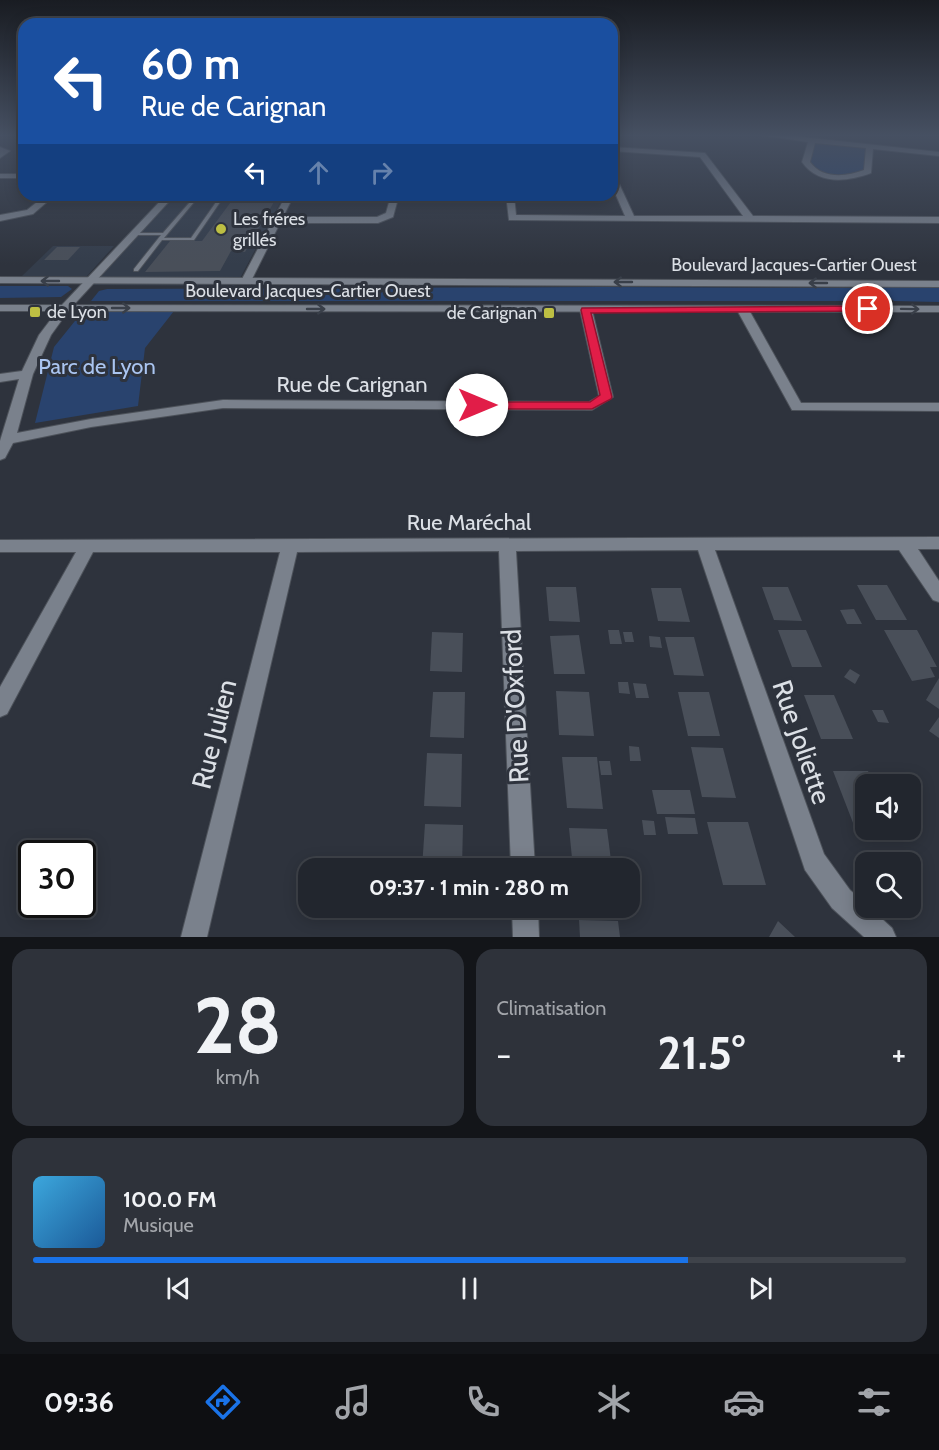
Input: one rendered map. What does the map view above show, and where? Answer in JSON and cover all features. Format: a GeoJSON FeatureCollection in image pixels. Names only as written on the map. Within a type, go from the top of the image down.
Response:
{"type":"FeatureCollection","features":[{"type":"Feature","properties":{"kind":"street"},"geometry":{"type":"LineString","coordinates":[[719,178],[750,219]]}},
{"type":"Feature","properties":{"kind":"street"},"geometry":{"type":"LineString","coordinates":[[618,190],[631,219]]}},
{"type":"Feature","properties":{"kind":"street"},"geometry":{"type":"LineString","coordinates":[[0,219],[30,212],[44,201]]}},
{"type":"Feature","properties":{"kind":"street"},"geometry":{"type":"LineString","coordinates":[[0,455],[8,439],[27,374],[45,335],[65,308],[165,201]]}},
{"type":"Feature","properties":{"kind":"street"},"geometry":{"type":"LineString","coordinates":[[246,281],[287,201]]}},
{"type":"Feature","properties":{"kind":"street"},"geometry":{"type":"LineString","coordinates":[[278,220],[378,220],[390,215],[394,201]]}},
{"type":"Feature","properties":{"kind":"street"},"geometry":{"type":"LineString","coordinates":[[511,201],[512,218],[939,220]]}},
{"type":"Feature","properties":{"kind":"street","name":"Boulevard Jacques-Cartier Ouest"},"geometry":{"type":"LineString","coordinates":[[0,280],[939,284]]}},
{"type":"Feature","properties":{"kind":"street","name":"Boulevard Jacques-Cartier Ouest"},"geometry":{"type":"LineString","coordinates":[[0,308],[939,309]]}},
{"type":"Feature","properties":{"kind":"street"},"geometry":{"type":"LineString","coordinates":[[743,309],[797,407],[939,407]]}},
{"type":"Feature","properties":{"kind":"street","name":"Rue de Carignan"},"geometry":{"type":"LineString","coordinates":[[8,439],[91,423],[223,404],[592,406],[606,397],[586,310]]}},
{"type":"Feature","properties":{"kind":"street"},"geometry":{"type":"LineString","coordinates":[[0,378],[27,374]]}},
{"type":"Feature","properties":{"kind":"street"},"geometry":{"type":"LineString","coordinates":[[904,543],[939,596]]}},
{"type":"Feature","properties":{"kind":"street","name":"Rue Maréchal"},"geometry":{"type":"LineString","coordinates":[[0,546],[939,543]]}},
{"type":"Feature","properties":{"kind":"street","name":"Rue D'Oxford"},"geometry":{"type":"LineString","coordinates":[[507,544],[523,858]]}},
{"type":"Feature","properties":{"kind":"street","name":"Rue Joliette"},"geometry":{"type":"LineString","coordinates":[[704,544],[814,861],[841,899],[883,937]]}},
{"type":"Feature","properties":{"kind":"street","name":"Rue Julien"},"geometry":{"type":"LineString","coordinates":[[194,937],[290,545]]}},
{"type":"Feature","properties":{"kind":"street"},"geometry":{"type":"LineString","coordinates":[[0,707],[88,546]]}},
{"type":"Feature","properties":{"kind":"street"},"geometry":{"type":"LineString","coordinates":[[525,918],[526,937]]}},
{"type":"Feature","properties":{"kind":"lane"},"geometry":{"type":"LineString","coordinates":[[136,270],[193,201]]}},
{"type":"Feature","properties":{"kind":"lane"},"geometry":{"type":"LineString","coordinates":[[135,234],[192,239],[219,201]]}},
{"type":"Feature","properties":{"kind":"lane"},"geometry":{"type":"LineString","coordinates":[[866,283],[889,309]]}},
{"type":"Feature","properties":{"kind":"shaded area"},"geometry":{"type":"Polygon","coordinates":[[[160,201],[281,201],[236,286],[81,285],[160,201]]]}},
{"type":"Feature","properties":{"kind":"shaded area"},"geometry":{"type":"Polygon","coordinates":[[[53,246],[114,246],[87,276],[22,276],[53,246]]]}},
{"type":"Feature","properties":{"kind":"green space"},"geometry":{"type":"Polygon","coordinates":[[[0,286],[68,286],[72,289],[61,297],[0,298],[0,286]]]}},
{"type":"Feature","properties":{"kind":"green space"},"geometry":{"type":"Polygon","coordinates":[[[884,287],[939,287],[939,302],[894,301],[881,290],[884,287]]]}},
{"type":"Feature","properties":{"kind":"green space"},"geometry":{"type":"Polygon","coordinates":[[[854,288],[865,290],[871,301],[91,301],[99,291],[107,289],[854,288]]]}},
{"type":"Feature","properties":{"kind":"green space","name":"Parc de Lyon"},"geometry":{"type":"Polygon","coordinates":[[[83,311],[174,311],[145,348],[138,406],[35,423],[54,347],[83,311]]]}},
{"type":"Feature","properties":{"kind":"building"},"geometry":{"type":"Polygon","coordinates":[[[232,201],[275,201],[245,252],[231,251],[220,271],[145,272],[170,241],[202,241],[232,201]]]}},
{"type":"Feature","properties":{"kind":"building"},"geometry":{"type":"Polygon","coordinates":[[[57,247],[80,247],[68,260],[44,260],[57,247]]]}},
{"type":"Feature","properties":{"kind":"building"},"geometry":{"type":"Polygon","coordinates":[[[857,585],[887,585],[907,620],[876,620],[857,585]]]}},
{"type":"Feature","properties":{"kind":"building"},"geometry":{"type":"Polygon","coordinates":[[[546,587],[576,587],[580,622],[549,621],[546,587]]]}},
{"type":"Feature","properties":{"kind":"building"},"geometry":{"type":"Polygon","coordinates":[[[762,587],[788,587],[802,621],[774,620],[762,587]]]}},
{"type":"Feature","properties":{"kind":"building"},"geometry":{"type":"Polygon","coordinates":[[[651,588],[681,588],[690,622],[658,621],[651,588]]]}},
{"type":"Feature","properties":{"kind":"building"},"geometry":{"type":"Polygon","coordinates":[[[854,609],[862,624],[847,624],[840,610],[854,609]]]}},
{"type":"Feature","properties":{"kind":"building"},"geometry":{"type":"Polygon","coordinates":[[[608,630],[619,630],[622,644],[610,644],[608,630]]]}},
{"type":"Feature","properties":{"kind":"building"},"geometry":{"type":"Polygon","coordinates":[[[778,630],[806,630],[822,667],[792,667],[778,630]]]}},
{"type":"Feature","properties":{"kind":"building"},"geometry":{"type":"Polygon","coordinates":[[[884,630],[917,630],[937,667],[930,667],[935,677],[912,681],[884,630]]]}},
{"type":"Feature","properties":{"kind":"building"},"geometry":{"type":"Polygon","coordinates":[[[432,632],[463,633],[462,672],[430,671],[432,632]]]}},
{"type":"Feature","properties":{"kind":"building"},"geometry":{"type":"Polygon","coordinates":[[[623,632],[632,632],[634,642],[625,642],[623,632]]]}},
{"type":"Feature","properties":{"kind":"building"},"geometry":{"type":"Polygon","coordinates":[[[579,635],[585,674],[554,674],[550,636],[579,635]]]}},
{"type":"Feature","properties":{"kind":"building"},"geometry":{"type":"Polygon","coordinates":[[[649,636],[660,637],[662,648],[650,647],[649,636]]]}},
{"type":"Feature","properties":{"kind":"building"},"geometry":{"type":"Polygon","coordinates":[[[665,637],[694,637],[704,676],[674,675],[665,637]]]}},
{"type":"Feature","properties":{"kind":"building"},"geometry":{"type":"Polygon","coordinates":[[[850,669],[860,675],[855,684],[844,677],[850,669]]]}},
{"type":"Feature","properties":{"kind":"building"},"geometry":{"type":"Polygon","coordinates":[[[939,678],[939,709],[926,700],[939,678]]]}},
{"type":"Feature","properties":{"kind":"building"},"geometry":{"type":"Polygon","coordinates":[[[618,682],[628,682],[630,694],[619,693],[618,682]]]}},
{"type":"Feature","properties":{"kind":"building"},"geometry":{"type":"Polygon","coordinates":[[[633,683],[646,684],[649,698],[636,698],[633,683]]]}},
{"type":"Feature","properties":{"kind":"building"},"geometry":{"type":"Polygon","coordinates":[[[556,691],[589,692],[594,736],[559,735],[556,691]]]}},
{"type":"Feature","properties":{"kind":"building"},"geometry":{"type":"Polygon","coordinates":[[[433,692],[465,692],[464,738],[430,737],[433,692]]]}},
{"type":"Feature","properties":{"kind":"building"},"geometry":{"type":"Polygon","coordinates":[[[678,692],[709,692],[720,736],[688,736],[678,692]]]}},
{"type":"Feature","properties":{"kind":"building"},"geometry":{"type":"Polygon","coordinates":[[[804,695],[834,695],[853,739],[821,739],[804,695]]]}},
{"type":"Feature","properties":{"kind":"building"},"geometry":{"type":"Polygon","coordinates":[[[872,710],[883,710],[889,723],[878,722],[872,710]]]}},
{"type":"Feature","properties":{"kind":"building"},"geometry":{"type":"Polygon","coordinates":[[[939,717],[939,738],[929,731],[939,717]]]}},
{"type":"Feature","properties":{"kind":"building"},"geometry":{"type":"Polygon","coordinates":[[[629,746],[639,747],[641,761],[630,761],[629,746]]]}},
{"type":"Feature","properties":{"kind":"building"},"geometry":{"type":"Polygon","coordinates":[[[691,747],[723,748],[736,798],[702,797],[691,747]]]}},
{"type":"Feature","properties":{"kind":"building"},"geometry":{"type":"Polygon","coordinates":[[[427,753],[462,754],[461,807],[424,806],[427,753]]]}},
{"type":"Feature","properties":{"kind":"building"},"geometry":{"type":"Polygon","coordinates":[[[562,757],[597,757],[603,809],[567,808],[562,757]]]}},
{"type":"Feature","properties":{"kind":"building"},"geometry":{"type":"Polygon","coordinates":[[[599,761],[610,761],[612,775],[601,775],[599,761]]]}},
{"type":"Feature","properties":{"kind":"building"},"geometry":{"type":"Polygon","coordinates":[[[833,771],[868,771],[869,774],[855,774],[855,828],[833,771]]]}},
{"type":"Feature","properties":{"kind":"building"},"geometry":{"type":"Polygon","coordinates":[[[652,790],[690,790],[695,814],[657,814],[652,790]]]}},
{"type":"Feature","properties":{"kind":"building"},"geometry":{"type":"Polygon","coordinates":[[[665,817],[695,818],[698,834],[668,834],[665,817]]]}},
{"type":"Feature","properties":{"kind":"building"},"geometry":{"type":"Polygon","coordinates":[[[642,820],[654,821],[656,835],[644,835],[642,820]]]}},
{"type":"Feature","properties":{"kind":"building"},"geometry":{"type":"Polygon","coordinates":[[[707,822],[748,822],[766,885],[723,885],[707,822]]]}},
{"type":"Feature","properties":{"kind":"building"},"geometry":{"type":"Polygon","coordinates":[[[425,824],[463,825],[462,858],[423,858],[425,824]]]}},
{"type":"Feature","properties":{"kind":"building"},"geometry":{"type":"Polygon","coordinates":[[[569,828],[607,829],[611,858],[572,858],[569,828]]]}},
{"type":"Feature","properties":{"kind":"building"},"geometry":{"type":"Polygon","coordinates":[[[579,920],[618,921],[620,937],[580,937],[579,920]]]}},
{"type":"Feature","properties":{"kind":"building"},"geometry":{"type":"Polygon","coordinates":[[[778,921],[795,937],[769,937],[778,921]]]}},
{"type":"Feature","properties":{"kind":"place","name":"Les fréres grillés"},"geometry":{"type":"Point","coordinates":[221,229]}},
{"type":"Feature","properties":{"kind":"place","name":"de Lyon"},"geometry":{"type":"Point","coordinates":[35,312]}},
{"type":"Feature","properties":{"kind":"place","name":"de Carignan"},"geometry":{"type":"Point","coordinates":[549,313]}},
{"type":"Feature","properties":{"kind":"route"},"geometry":{"type":"LineString","coordinates":[[477,405],[592,406],[606,397],[586,310],[868,309]]}}]}
